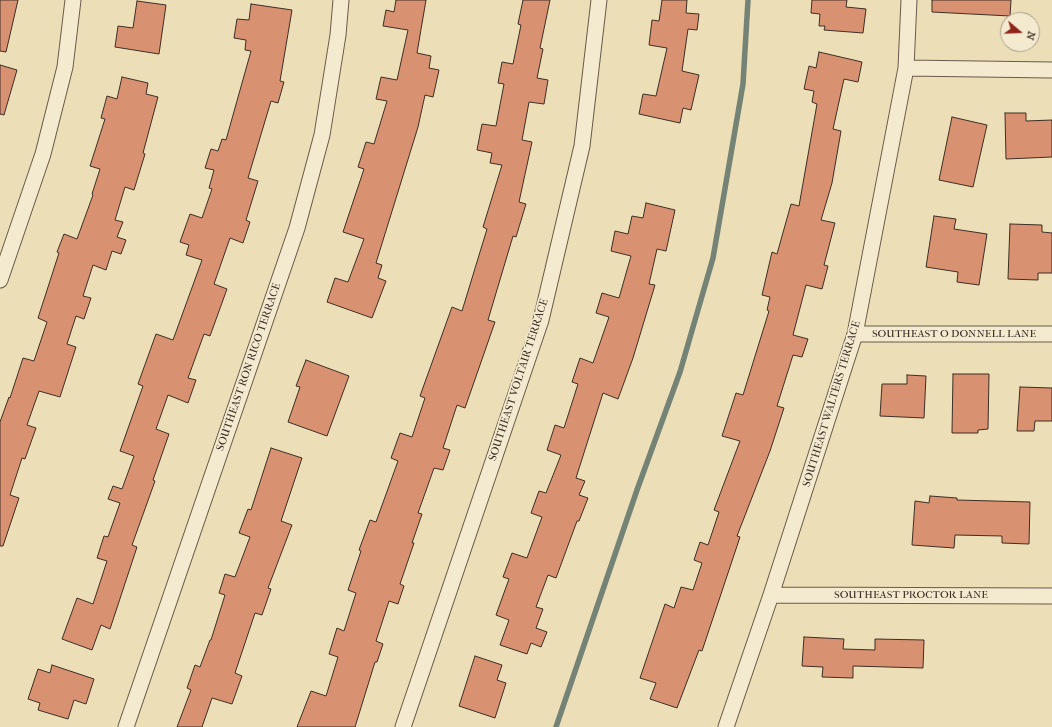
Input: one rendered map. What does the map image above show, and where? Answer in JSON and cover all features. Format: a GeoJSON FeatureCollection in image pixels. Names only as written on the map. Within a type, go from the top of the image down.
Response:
{"type":"FeatureCollection","features":[{"type":"Feature","properties":{"kind":"street"},"geometry":{"type":"LineString","coordinates":[[0,280],[43,154],[65,68],[73,0]]}},
{"type":"Feature","properties":{"kind":"street","name":"SOUTHEAST RON RICO TERRACE"},"geometry":{"type":"LineString","coordinates":[[126,727],[297,228],[322,135],[338,35],[341,0]]}},
{"type":"Feature","properties":{"kind":"street","name":"SOUTHEAST VOLTAIR TERRACE"},"geometry":{"type":"LineString","coordinates":[[403,727],[541,320],[582,146],[599,0]]}},
{"type":"Feature","properties":{"kind":"street","name":"SOUTHEAST WALTERS TERRACE"},"geometry":{"type":"LineString","coordinates":[[726,727],[771,595],[855,334],[906,68],[909,0]]}},
{"type":"Feature","properties":{"kind":"street"},"geometry":{"type":"LineString","coordinates":[[906,68],[1052,70]]}},
{"type":"Feature","properties":{"kind":"street","name":"SOUTHEAST O DONNELL LANE"},"geometry":{"type":"LineString","coordinates":[[855,334],[1052,334]]}},
{"type":"Feature","properties":{"kind":"street","name":"SOUTHEAST PROCTOR LANE"},"geometry":{"type":"LineString","coordinates":[[771,595],[1052,596]]}},
{"type":"Feature","properties":{"kind":"building"},"geometry":{"type":"Polygon","coordinates":[[[0,0],[18,0],[6,52],[0,51],[0,0]]]}},
{"type":"Feature","properties":{"kind":"building"},"geometry":{"type":"Polygon","coordinates":[[[396,0],[426,0],[417,53],[431,56],[429,68],[439,70],[433,97],[425,95],[418,127],[376,263],[382,265],[378,278],[386,281],[372,318],[327,302],[335,278],[348,282],[364,239],[343,232],[364,169],[358,167],[366,142],[374,144],[387,101],[376,99],[381,77],[397,80],[408,30],[383,26],[386,10],[394,12],[396,0]]]}},
{"type":"Feature","properties":{"kind":"building"},"geometry":{"type":"Polygon","coordinates":[[[523,0],[550,0],[540,48],[543,49],[537,78],[548,80],[544,104],[529,102],[522,140],[532,142],[519,202],[526,204],[516,237],[513,236],[488,320],[495,322],[465,408],[457,405],[443,448],[450,450],[443,470],[434,468],[418,513],[422,514],[400,584],[404,586],[398,604],[389,601],[376,641],[383,644],[377,662],[375,662],[355,727],[297,727],[311,691],[326,696],[338,657],[329,654],[337,628],[344,631],[356,593],[348,590],[361,551],[359,550],[370,520],[376,522],[398,461],[391,458],[400,433],[412,437],[425,398],[420,396],[452,307],[462,311],[487,229],[483,227],[502,165],[490,163],[492,153],[477,150],[482,124],[496,126],[504,84],[498,83],[502,62],[513,64],[521,25],[518,24],[523,0]]]}},
{"type":"Feature","properties":{"kind":"building"},"geometry":{"type":"Polygon","coordinates":[[[662,0],[687,0],[686,13],[699,14],[697,30],[688,29],[682,71],[699,75],[691,110],[683,108],[680,123],[639,114],[643,94],[656,96],[667,48],[649,45],[652,20],[659,21],[662,0]]]}},
{"type":"Feature","properties":{"kind":"building"},"geometry":{"type":"Polygon","coordinates":[[[812,0],[847,0],[846,7],[866,9],[863,33],[824,30],[825,26],[819,26],[820,14],[811,13],[812,0]]]}},
{"type":"Feature","properties":{"kind":"building"},"geometry":{"type":"Polygon","coordinates":[[[932,0],[1011,0],[1010,12],[1000,12],[1000,15],[932,12],[932,0]]]}},
{"type":"Feature","properties":{"kind":"building"},"geometry":{"type":"Polygon","coordinates":[[[137,1],[166,5],[159,54],[115,47],[118,26],[133,28],[137,1]]]}},
{"type":"Feature","properties":{"kind":"building"},"geometry":{"type":"Polygon","coordinates":[[[251,4],[292,10],[280,81],[284,82],[278,103],[271,101],[248,178],[258,181],[246,220],[250,222],[243,243],[230,238],[214,284],[227,289],[210,336],[204,334],[188,378],[196,380],[188,403],[168,395],[156,429],[169,434],[153,480],[155,481],[132,545],[137,547],[110,629],[101,625],[92,650],[62,639],[77,598],[93,604],[107,561],[97,558],[104,536],[108,537],[120,503],[108,499],[113,486],[122,489],[134,456],[120,451],[143,386],[138,384],[156,334],[173,340],[202,260],[186,255],[189,245],[180,242],[190,214],[202,218],[212,189],[209,188],[214,170],[205,168],[211,149],[218,151],[222,139],[226,140],[251,51],[245,50],[246,40],[234,38],[237,19],[249,20],[251,4]]]}},
{"type":"Feature","properties":{"kind":"building"},"geometry":{"type":"Polygon","coordinates":[[[819,52],[862,62],[858,82],[844,79],[833,129],[841,131],[832,183],[821,220],[835,223],[824,265],[828,266],[822,289],[806,285],[793,335],[808,339],[802,357],[793,355],[777,406],[784,408],[770,451],[737,536],[740,537],[702,651],[699,650],[677,708],[650,699],[656,683],[640,678],[665,604],[674,608],[681,587],[693,590],[702,563],[694,560],[700,542],[708,545],[719,512],[714,510],[740,441],[722,436],[736,393],[743,395],[769,311],[767,310],[770,297],[762,295],[772,252],[777,254],[791,204],[799,206],[817,104],[812,102],[814,91],[804,89],[809,66],[816,68],[819,52]]]}},
{"type":"Feature","properties":{"kind":"building"},"geometry":{"type":"Polygon","coordinates":[[[0,65],[17,70],[4,115],[0,114],[0,65]]]}},
{"type":"Feature","properties":{"kind":"building"},"geometry":{"type":"Polygon","coordinates":[[[122,77],[148,83],[146,94],[158,97],[143,153],[145,154],[134,190],[125,187],[115,220],[123,222],[117,237],[126,240],[121,254],[112,251],[106,270],[93,265],[83,296],[91,298],[84,319],[76,316],[67,344],[76,347],[60,397],[39,391],[27,425],[36,428],[25,459],[22,458],[10,495],[19,498],[3,546],[0,546],[0,422],[9,397],[10,398],[23,358],[34,361],[47,322],[38,318],[59,253],[57,252],[64,234],[77,239],[93,195],[92,194],[100,169],[90,166],[105,119],[101,118],[107,96],[117,99],[122,77]]]}},
{"type":"Feature","properties":{"kind":"building"},"geometry":{"type":"Polygon","coordinates":[[[1005,113],[1026,113],[1026,121],[1052,120],[1052,157],[1006,159],[1005,113]]]}},
{"type":"Feature","properties":{"kind":"building"},"geometry":{"type":"Polygon","coordinates":[[[952,117],[987,125],[973,187],[939,180],[952,117]]]}},
{"type":"Feature","properties":{"kind":"building"},"geometry":{"type":"Polygon","coordinates":[[[646,203],[675,210],[666,251],[657,249],[649,284],[655,285],[633,358],[618,399],[603,393],[576,478],[585,481],[579,495],[588,498],[579,521],[577,521],[556,578],[548,575],[536,607],[543,609],[536,628],[547,632],[541,647],[531,643],[527,654],[500,645],[509,620],[496,615],[509,579],[503,577],[512,553],[527,558],[542,517],[531,513],[539,491],[546,493],[561,455],[547,450],[555,425],[564,428],[578,384],[572,382],[580,358],[593,363],[609,317],[596,313],[602,293],[619,298],[631,256],[611,251],[615,231],[628,234],[632,216],[643,218],[646,203]]]}},
{"type":"Feature","properties":{"kind":"building"},"geometry":{"type":"Polygon","coordinates":[[[934,216],[956,219],[954,229],[987,234],[979,285],[957,282],[958,272],[926,267],[934,216]]]}},
{"type":"Feature","properties":{"kind":"building"},"geometry":{"type":"Polygon","coordinates":[[[1010,224],[1042,225],[1042,232],[1052,233],[1052,273],[1038,273],[1038,280],[1008,279],[1010,224]]]}},
{"type":"Feature","properties":{"kind":"building"},"geometry":{"type":"Polygon","coordinates":[[[306,360],[349,376],[327,436],[288,422],[300,387],[296,386],[306,360]]]}},
{"type":"Feature","properties":{"kind":"building"},"geometry":{"type":"Polygon","coordinates":[[[953,374],[989,374],[988,429],[978,430],[978,433],[952,433],[953,374]]]}},
{"type":"Feature","properties":{"kind":"building"},"geometry":{"type":"Polygon","coordinates":[[[907,375],[926,376],[924,418],[880,416],[882,384],[907,384],[907,375]]]}},
{"type":"Feature","properties":{"kind":"building"},"geometry":{"type":"Polygon","coordinates":[[[1020,387],[1052,388],[1052,421],[1035,421],[1034,431],[1017,431],[1020,387]]]}},
{"type":"Feature","properties":{"kind":"building"},"geometry":{"type":"Polygon","coordinates":[[[271,448],[302,458],[281,521],[292,525],[268,588],[271,589],[262,615],[255,613],[235,673],[242,676],[232,704],[212,698],[202,727],[177,727],[191,690],[187,688],[195,665],[200,667],[211,640],[225,595],[219,593],[225,574],[235,577],[250,537],[239,533],[248,509],[251,510],[271,448]]]}},
{"type":"Feature","properties":{"kind":"building"},"geometry":{"type":"Polygon","coordinates":[[[930,496],[957,498],[957,500],[1030,502],[1029,544],[1002,543],[1002,536],[955,535],[954,548],[912,545],[915,501],[929,503],[930,496]]]}},
{"type":"Feature","properties":{"kind":"building"},"geometry":{"type":"Polygon","coordinates":[[[804,637],[844,639],[843,649],[875,650],[875,639],[924,640],[923,668],[853,666],[853,678],[822,677],[823,667],[802,666],[804,637]]]}},
{"type":"Feature","properties":{"kind":"building"},"geometry":{"type":"Polygon","coordinates":[[[475,656],[502,665],[497,680],[506,683],[495,718],[459,706],[475,656]]]}},
{"type":"Feature","properties":{"kind":"building"},"geometry":{"type":"Polygon","coordinates":[[[52,665],[94,679],[86,704],[74,700],[68,719],[38,710],[40,703],[28,699],[38,669],[50,673],[52,665]]]}},
{"type":"Feature","properties":{"kind":"waterway"},"geometry":{"type":"LineString","coordinates":[[556,727],[637,490],[680,372],[713,258],[743,84],[748,0]]}}]}
